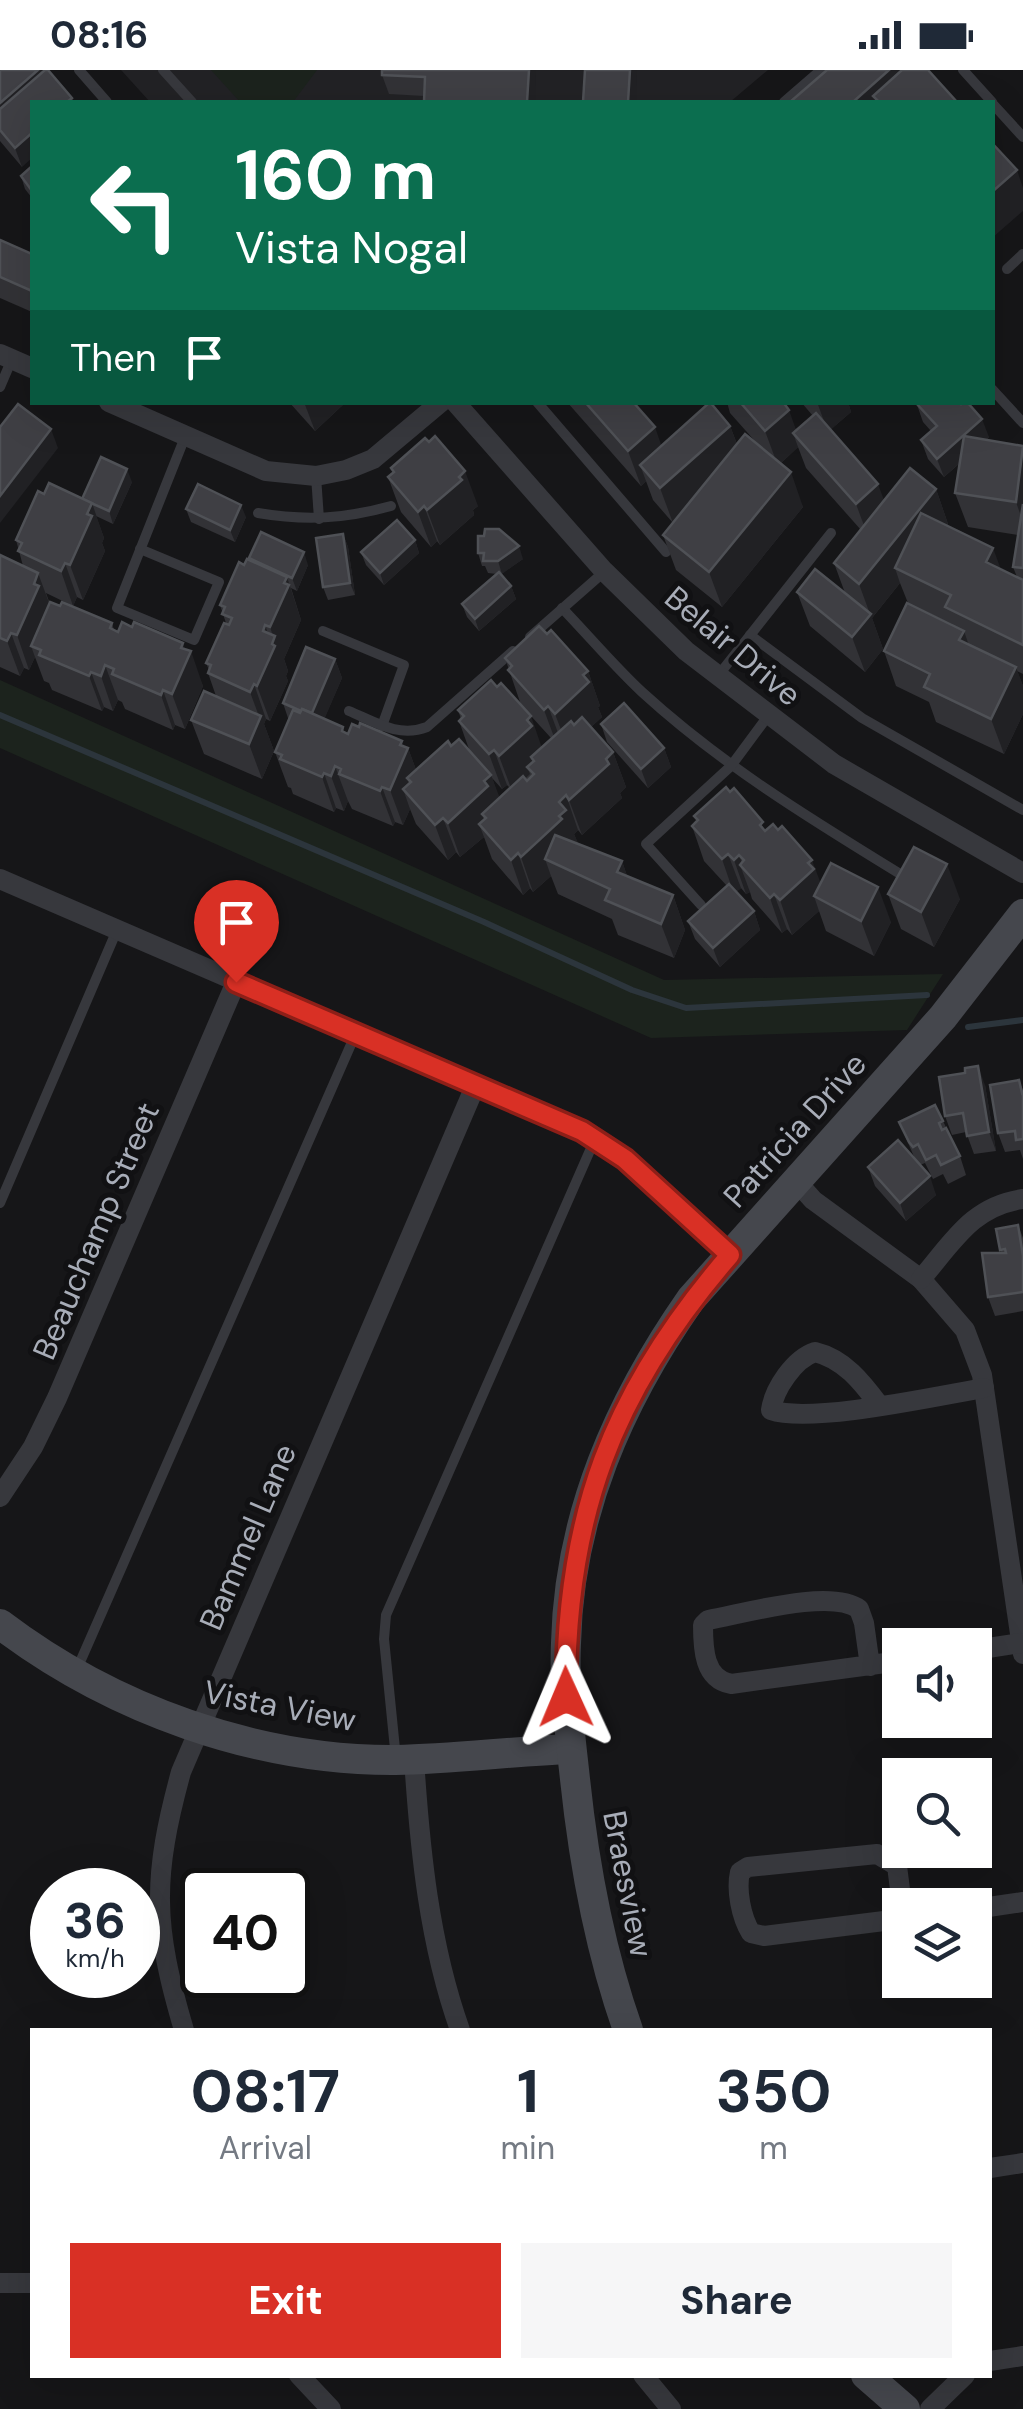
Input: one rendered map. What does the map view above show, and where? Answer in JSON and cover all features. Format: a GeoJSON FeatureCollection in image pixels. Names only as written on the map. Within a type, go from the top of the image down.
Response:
{"type":"FeatureCollection","features":[{"type":"Feature","properties":{"kind":"street"},"geometry":{"type":"LineString","coordinates":[[6,357],[30,367]]}},
{"type":"Feature","properties":{"kind":"street"},"geometry":{"type":"LineString","coordinates":[[116,405],[266,471],[316,476],[373,459],[437,405]]}},
{"type":"Feature","properties":{"kind":"street","name":"Belair Drive"},"geometry":{"type":"LineString","coordinates":[[458,405],[604,571],[686,651],[834,764],[1023,873]]}},
{"type":"Feature","properties":{"kind":"street"},"geometry":{"type":"LineString","coordinates":[[0,879],[595,1139],[625,1159],[730,1255]]}},
{"type":"Feature","properties":{"kind":"street","name":"Patricia Drive"},"geometry":{"type":"LineString","coordinates":[[571,1749],[566,1642],[571,1580],[583,1520],[601,1461],[626,1404],[691,1299],[943,1017],[1023,914]]}},
{"type":"Feature","properties":{"kind":"street","name":"Beauchamp Street"},"geometry":{"type":"LineString","coordinates":[[0,1497],[58,1398],[236,982]]}},
{"type":"Feature","properties":{"kind":"street","name":"Bammel Lane"},"geometry":{"type":"LineString","coordinates":[[183,2028],[161,1941],[159,1877],[164,1835],[181,1772],[476,1084]]}},
{"type":"Feature","properties":{"kind":"street"},"geometry":{"type":"LineString","coordinates":[[798,1182],[813,1200],[921,1279],[965,1330],[984,1388],[1012,1505],[1022,1648],[992,1649]]}},
{"type":"Feature","properties":{"kind":"street"},"geometry":{"type":"LineString","coordinates":[[921,1279],[976,1216],[990,1206],[1023,1199]]}},
{"type":"Feature","properties":{"kind":"street"},"geometry":{"type":"LineString","coordinates":[[879,1405],[854,1374],[837,1361],[814,1352],[806,1354],[785,1378],[772,1410],[786,1416],[806,1415],[879,1405],[984,1388]]}},
{"type":"Feature","properties":{"kind":"street"},"geometry":{"type":"LineString","coordinates":[[870,1666],[859,1610],[842,1601],[782,1607],[708,1620],[703,1625],[708,1667],[720,1682],[731,1684],[870,1666],[882,1664]]}},
{"type":"Feature","properties":{"kind":"street","name":"Vista View"},"geometry":{"type":"LineString","coordinates":[[0,1624],[75,1674],[168,1718],[323,1757],[405,1759],[571,1749]]}},
{"type":"Feature","properties":{"kind":"street","name":"Braesview"},"geometry":{"type":"LineString","coordinates":[[571,1749],[582,1852],[606,1967],[627,2028]]}},
{"type":"Feature","properties":{"kind":"street"},"geometry":{"type":"LineString","coordinates":[[405,1759],[430,1912],[459,2028]]}},
{"type":"Feature","properties":{"kind":"street"},"geometry":{"type":"LineString","coordinates":[[882,1921],[764,1936],[751,1933],[745,1923],[740,1872],[748,1867],[877,1854],[897,1866],[900,1888]]}},
{"type":"Feature","properties":{"kind":"street"},"geometry":{"type":"LineString","coordinates":[[992,1907],[1023,1902]]}},
{"type":"Feature","properties":{"kind":"street"},"geometry":{"type":"LineString","coordinates":[[992,2168],[1023,2163]]}},
{"type":"Feature","properties":{"kind":"street"},"geometry":{"type":"LineString","coordinates":[[0,2283],[30,2283]]}},
{"type":"Feature","properties":{"kind":"street"},"geometry":{"type":"LineString","coordinates":[[992,2361],[1023,2356]]}},
{"type":"Feature","properties":{"kind":"street"},"geometry":{"type":"LineString","coordinates":[[303,2378],[332,2409]]}},
{"type":"Feature","properties":{"kind":"street"},"geometry":{"type":"LineString","coordinates":[[646,2378],[672,2409]]}},
{"type":"Feature","properties":{"kind":"street"},"geometry":{"type":"LineString","coordinates":[[869,2378],[905,2409]]}},
{"type":"Feature","properties":{"kind":"street"},"geometry":{"type":"LineString","coordinates":[[930,2409],[962,2378]]}},
{"type":"Feature","properties":{"kind":"lane"},"geometry":{"type":"LineString","coordinates":[[78,70],[105,100]]}},
{"type":"Feature","properties":{"kind":"lane"},"geometry":{"type":"LineString","coordinates":[[163,70],[190,100]]}},
{"type":"Feature","properties":{"kind":"lane"},"geometry":{"type":"LineString","coordinates":[[786,100],[821,70]]}},
{"type":"Feature","properties":{"kind":"lane"},"geometry":{"type":"LineString","coordinates":[[963,70],[989,100]]}},
{"type":"Feature","properties":{"kind":"lane"},"geometry":{"type":"LineString","coordinates":[[995,106],[1023,137]]}},
{"type":"Feature","properties":{"kind":"lane"},"geometry":{"type":"LineString","coordinates":[[1006,269],[1023,254]]}},
{"type":"Feature","properties":{"kind":"lane"},"geometry":{"type":"LineString","coordinates":[[0,387],[6,357]]}},
{"type":"Feature","properties":{"kind":"lane"},"geometry":{"type":"LineString","coordinates":[[995,392],[1023,423]]}},
{"type":"Feature","properties":{"kind":"lane"},"geometry":{"type":"LineString","coordinates":[[540,405],[666,552]]}},
{"type":"Feature","properties":{"kind":"lane"},"geometry":{"type":"LineString","coordinates":[[140,549],[219,582],[194,640],[116,608],[140,549],[186,436]]}},
{"type":"Feature","properties":{"kind":"lane"},"geometry":{"type":"LineString","coordinates":[[316,476],[319,520]]}},
{"type":"Feature","properties":{"kind":"lane"},"geometry":{"type":"LineString","coordinates":[[258,514],[319,520],[391,506]]}},
{"type":"Feature","properties":{"kind":"lane"},"geometry":{"type":"LineString","coordinates":[[718,677],[831,533]]}},
{"type":"Feature","properties":{"kind":"lane"},"geometry":{"type":"LineString","coordinates":[[349,711],[397,732],[427,727],[604,571]]}},
{"type":"Feature","properties":{"kind":"lane"},"geometry":{"type":"LineString","coordinates":[[562,608],[640,690],[731,766],[905,877]]}},
{"type":"Feature","properties":{"kind":"lane"},"geometry":{"type":"LineString","coordinates":[[323,630],[404,665],[382,726]]}},
{"type":"Feature","properties":{"kind":"lane"},"geometry":{"type":"LineString","coordinates":[[750,635],[862,718],[1023,810]]}},
{"type":"Feature","properties":{"kind":"lane"},"geometry":{"type":"LineString","coordinates":[[702,905],[646,844],[731,766],[768,716]]}},
{"type":"Feature","properties":{"kind":"lane"},"geometry":{"type":"LineString","coordinates":[[0,1203],[117,930]]}},
{"type":"Feature","properties":{"kind":"lane"},"geometry":{"type":"LineString","coordinates":[[75,1674],[356,1033]]}},
{"type":"Feature","properties":{"kind":"lane"},"geometry":{"type":"LineString","coordinates":[[405,1759],[384,1639],[386,1616],[595,1139]]}},
{"type":"Feature","properties":{"kind":"shaded area"},"geometry":{"type":"Polygon","coordinates":[[[121,70],[768,70],[732,100],[148,100],[121,70]]]}},
{"type":"Feature","properties":{"kind":"shaded area"},"geometry":{"type":"Polygon","coordinates":[[[211,70],[317,70],[294,100],[238,100],[211,70]]]}},
{"type":"Feature","properties":{"kind":"shaded area"},"geometry":{"type":"Polygon","coordinates":[[[0,680],[664,980],[943,974],[907,1030],[651,1038],[0,748],[0,680]]]}},
{"type":"Feature","properties":{"kind":"building"},"geometry":{"type":"Polygon","coordinates":[[[0,70],[38,70],[0,103],[0,70]]]}},
{"type":"Feature","properties":{"kind":"building"},"geometry":{"type":"Polygon","coordinates":[[[45,70],[72,98],[30,100],[30,135],[15,148],[0,130],[0,109],[45,70]]]}},
{"type":"Feature","properties":{"kind":"building"},"geometry":{"type":"Polygon","coordinates":[[[382,70],[529,70],[527,100],[424,100],[425,77],[382,75],[382,70]]]}},
{"type":"Feature","properties":{"kind":"building"},"geometry":{"type":"Polygon","coordinates":[[[585,70],[630,70],[628,100],[583,100],[585,70]]]}},
{"type":"Feature","properties":{"kind":"building"},"geometry":{"type":"Polygon","coordinates":[[[827,70],[889,70],[855,100],[792,100],[827,70]]]}},
{"type":"Feature","properties":{"kind":"building"},"geometry":{"type":"Polygon","coordinates":[[[902,70],[928,70],[955,100],[877,100],[873,96],[902,70]]]}},
{"type":"Feature","properties":{"kind":"building"},"geometry":{"type":"Polygon","coordinates":[[[995,146],[1017,170],[995,189],[995,146]]]}},
{"type":"Feature","properties":{"kind":"building"},"geometry":{"type":"Polygon","coordinates":[[[30,168],[30,188],[21,176],[30,168]]]}},
{"type":"Feature","properties":{"kind":"building"},"geometry":{"type":"Polygon","coordinates":[[[0,240],[30,253],[30,290],[0,277],[0,240]]]}},
{"type":"Feature","properties":{"kind":"building"},"geometry":{"type":"Polygon","coordinates":[[[18,404],[51,429],[0,496],[0,427],[18,404]]]}},
{"type":"Feature","properties":{"kind":"building"},"geometry":{"type":"Polygon","coordinates":[[[588,405],[636,405],[655,427],[628,451],[588,405]]]}},
{"type":"Feature","properties":{"kind":"building"},"geometry":{"type":"Polygon","coordinates":[[[707,405],[712,405],[730,426],[660,488],[640,465],[707,405]]]}},
{"type":"Feature","properties":{"kind":"building"},"geometry":{"type":"Polygon","coordinates":[[[743,405],[785,405],[789,410],[765,431],[743,405]]]}},
{"type":"Feature","properties":{"kind":"building"},"geometry":{"type":"Polygon","coordinates":[[[918,405],[970,405],[982,419],[937,459],[921,440],[937,426],[918,405]]]}},
{"type":"Feature","properties":{"kind":"building"},"geometry":{"type":"Polygon","coordinates":[[[816,413],[878,484],[856,504],[793,433],[816,413]]]}},
{"type":"Feature","properties":{"kind":"building"},"geometry":{"type":"Polygon","coordinates":[[[745,434],[791,472],[709,572],[663,535],[745,434]]]}},
{"type":"Feature","properties":{"kind":"building"},"geometry":{"type":"Polygon","coordinates":[[[435,436],[465,471],[459,477],[462,480],[427,510],[424,506],[418,512],[388,477],[394,472],[391,468],[425,438],[429,442],[435,436]]]}},
{"type":"Feature","properties":{"kind":"building"},"geometry":{"type":"Polygon","coordinates":[[[964,436],[1023,446],[1016,502],[955,493],[964,436]]]}},
{"type":"Feature","properties":{"kind":"building"},"geometry":{"type":"Polygon","coordinates":[[[101,457],[127,469],[109,511],[82,499],[101,457]]]}},
{"type":"Feature","properties":{"kind":"building"},"geometry":{"type":"Polygon","coordinates":[[[910,468],[936,489],[859,584],[834,563],[910,468]]]}},
{"type":"Feature","properties":{"kind":"building"},"geometry":{"type":"Polygon","coordinates":[[[49,483],[92,503],[87,514],[92,516],[70,565],[65,563],[61,571],[18,551],[22,543],[16,540],[38,491],[44,494],[49,483]]]}},
{"type":"Feature","properties":{"kind":"building"},"geometry":{"type":"Polygon","coordinates":[[[198,484],[241,505],[230,530],[186,509],[198,484]]]}},
{"type":"Feature","properties":{"kind":"building"},"geometry":{"type":"Polygon","coordinates":[[[1023,504],[1023,568],[1013,567],[1023,504]]]}},
{"type":"Feature","properties":{"kind":"building"},"geometry":{"type":"Polygon","coordinates":[[[921,513],[993,548],[986,562],[1023,580],[1023,645],[945,607],[951,595],[895,568],[921,513]]]}},
{"type":"Feature","properties":{"kind":"building"},"geometry":{"type":"Polygon","coordinates":[[[397,520],[415,540],[380,573],[361,552],[397,520]]]}},
{"type":"Feature","properties":{"kind":"building"},"geometry":{"type":"Polygon","coordinates":[[[485,529],[499,529],[519,546],[498,561],[483,561],[484,553],[478,553],[478,536],[484,536],[485,529]]]}},
{"type":"Feature","properties":{"kind":"building"},"geometry":{"type":"Polygon","coordinates":[[[261,532],[304,552],[292,578],[249,558],[261,532]]]}},
{"type":"Feature","properties":{"kind":"building"},"geometry":{"type":"Polygon","coordinates":[[[343,534],[350,583],[323,587],[316,538],[343,534]]]}},
{"type":"Feature","properties":{"kind":"building"},"geometry":{"type":"Polygon","coordinates":[[[0,555],[38,573],[34,584],[39,586],[17,635],[11,633],[7,641],[0,638],[0,555]]]}},
{"type":"Feature","properties":{"kind":"building"},"geometry":{"type":"Polygon","coordinates":[[[247,559],[287,577],[284,583],[289,585],[270,627],[265,625],[263,631],[275,636],[275,646],[257,686],[254,684],[250,692],[208,673],[211,665],[206,663],[224,623],[229,625],[232,618],[222,614],[225,607],[220,605],[239,562],[244,565],[247,559]]]}},
{"type":"Feature","properties":{"kind":"building"},"geometry":{"type":"Polygon","coordinates":[[[815,569],[871,614],[852,637],[797,592],[815,569]]]}},
{"type":"Feature","properties":{"kind":"building"},"geometry":{"type":"Polygon","coordinates":[[[499,572],[511,586],[475,619],[462,604],[499,572]]]}},
{"type":"Feature","properties":{"kind":"building"},"geometry":{"type":"Polygon","coordinates":[[[50,602],[60,606],[62,602],[112,623],[110,628],[118,632],[122,622],[132,627],[134,622],[183,643],[181,648],[191,651],[172,694],[163,690],[161,695],[112,674],[114,669],[105,665],[101,676],[91,672],[89,676],[39,655],[41,650],[31,646],[50,602]]]}},
{"type":"Feature","properties":{"kind":"building"},"geometry":{"type":"Polygon","coordinates":[[[907,603],[964,631],[959,640],[1016,667],[991,719],[924,687],[930,674],[884,651],[907,603]]]}},
{"type":"Feature","properties":{"kind":"building"},"geometry":{"type":"Polygon","coordinates":[[[539,626],[547,634],[551,630],[588,671],[583,675],[589,682],[555,714],[548,706],[544,710],[508,670],[512,666],[505,658],[539,626]]]}},
{"type":"Feature","properties":{"kind":"building"},"geometry":{"type":"Polygon","coordinates":[[[306,647],[335,659],[312,713],[283,703],[306,647]]]}},
{"type":"Feature","properties":{"kind":"building"},"geometry":{"type":"Polygon","coordinates":[[[491,680],[497,687],[501,683],[531,716],[527,720],[532,726],[499,756],[494,750],[489,754],[459,721],[464,716],[458,710],[491,680]]]}},
{"type":"Feature","properties":{"kind":"building"},"geometry":{"type":"Polygon","coordinates":[[[204,691],[261,716],[249,744],[191,720],[204,691]]]}},
{"type":"Feature","properties":{"kind":"building"},"geometry":{"type":"Polygon","coordinates":[[[624,703],[664,748],[641,769],[601,724],[624,703]]]}},
{"type":"Feature","properties":{"kind":"building"},"geometry":{"type":"Polygon","coordinates":[[[302,709],[343,727],[342,731],[348,734],[352,724],[359,727],[360,723],[402,741],[400,745],[408,748],[390,790],[382,787],[380,791],[339,774],[341,769],[335,766],[331,776],[324,773],[322,777],[280,759],[282,755],[275,752],[293,710],[300,713],[302,709]]]}},
{"type":"Feature","properties":{"kind":"building"},"geometry":{"type":"Polygon","coordinates":[[[582,717],[613,752],[606,759],[609,764],[569,800],[566,795],[559,802],[566,810],[559,816],[562,819],[521,857],[518,853],[511,860],[479,824],[486,818],[482,814],[523,776],[527,781],[534,774],[527,767],[534,761],[531,757],[571,721],[574,725],[582,717]]]}},
{"type":"Feature","properties":{"kind":"building"},"geometry":{"type":"Polygon","coordinates":[[[459,739],[491,775],[484,781],[488,786],[448,823],[443,818],[435,825],[403,789],[411,782],[407,778],[448,741],[451,746],[459,739]]]}},
{"type":"Feature","properties":{"kind":"building"},"geometry":{"type":"Polygon","coordinates":[[[726,787],[730,792],[734,788],[763,822],[760,825],[765,831],[773,824],[778,830],[782,826],[812,860],[808,863],[814,869],[780,900],[774,894],[770,898],[740,865],[744,860],[739,855],[734,860],[728,854],[722,859],[692,826],[698,820],[694,816],[726,787]]]}},
{"type":"Feature","properties":{"kind":"building"},"geometry":{"type":"Polygon","coordinates":[[[555,835],[622,861],[617,872],[673,895],[661,924],[605,900],[610,889],[545,859],[555,835]]]}},
{"type":"Feature","properties":{"kind":"building"},"geometry":{"type":"Polygon","coordinates":[[[914,847],[947,864],[921,912],[888,894],[914,847]]]}},
{"type":"Feature","properties":{"kind":"building"},"geometry":{"type":"Polygon","coordinates":[[[831,863],[878,887],[861,921],[814,896],[831,863]]]}},
{"type":"Feature","properties":{"kind":"building"},"geometry":{"type":"Polygon","coordinates":[[[729,884],[754,911],[713,948],[688,921],[729,884]]]}},
{"type":"Feature","properties":{"kind":"building"},"geometry":{"type":"Polygon","coordinates":[[[978,1066],[989,1132],[967,1136],[963,1113],[945,1116],[939,1077],[965,1073],[965,1068],[978,1066]]]}},
{"type":"Feature","properties":{"kind":"building"},"geometry":{"type":"Polygon","coordinates":[[[1019,1080],[1023,1092],[1023,1139],[1016,1140],[1015,1131],[998,1133],[990,1085],[1019,1080]]]}},
{"type":"Feature","properties":{"kind":"building"},"geometry":{"type":"Polygon","coordinates":[[[935,1105],[943,1121],[939,1123],[942,1130],[946,1128],[960,1156],[941,1165],[936,1155],[926,1160],[918,1144],[913,1147],[899,1122],[935,1105]]]}},
{"type":"Feature","properties":{"kind":"building"},"geometry":{"type":"Polygon","coordinates":[[[898,1140],[930,1176],[900,1203],[868,1167],[898,1140]]]}},
{"type":"Feature","properties":{"kind":"building"},"geometry":{"type":"Polygon","coordinates":[[[1018,1225],[1023,1292],[988,1297],[982,1253],[1006,1253],[1005,1249],[1000,1250],[996,1229],[1018,1225]]]}},
{"type":"Feature","properties":{"kind":"waterway"},"geometry":{"type":"LineString","coordinates":[[0,715],[484,922],[632,990],[686,1008],[927,995]]}},
{"type":"Feature","properties":{"kind":"waterway"},"geometry":{"type":"LineString","coordinates":[[968,1027],[1023,1020]]}},
{"type":"Feature","properties":{"kind":"route"},"geometry":{"type":"LineString","coordinates":[[236,982],[582,1131],[625,1159],[730,1255],[691,1299],[656,1350],[601,1461],[583,1520],[571,1580],[566,1697]]}}]}
